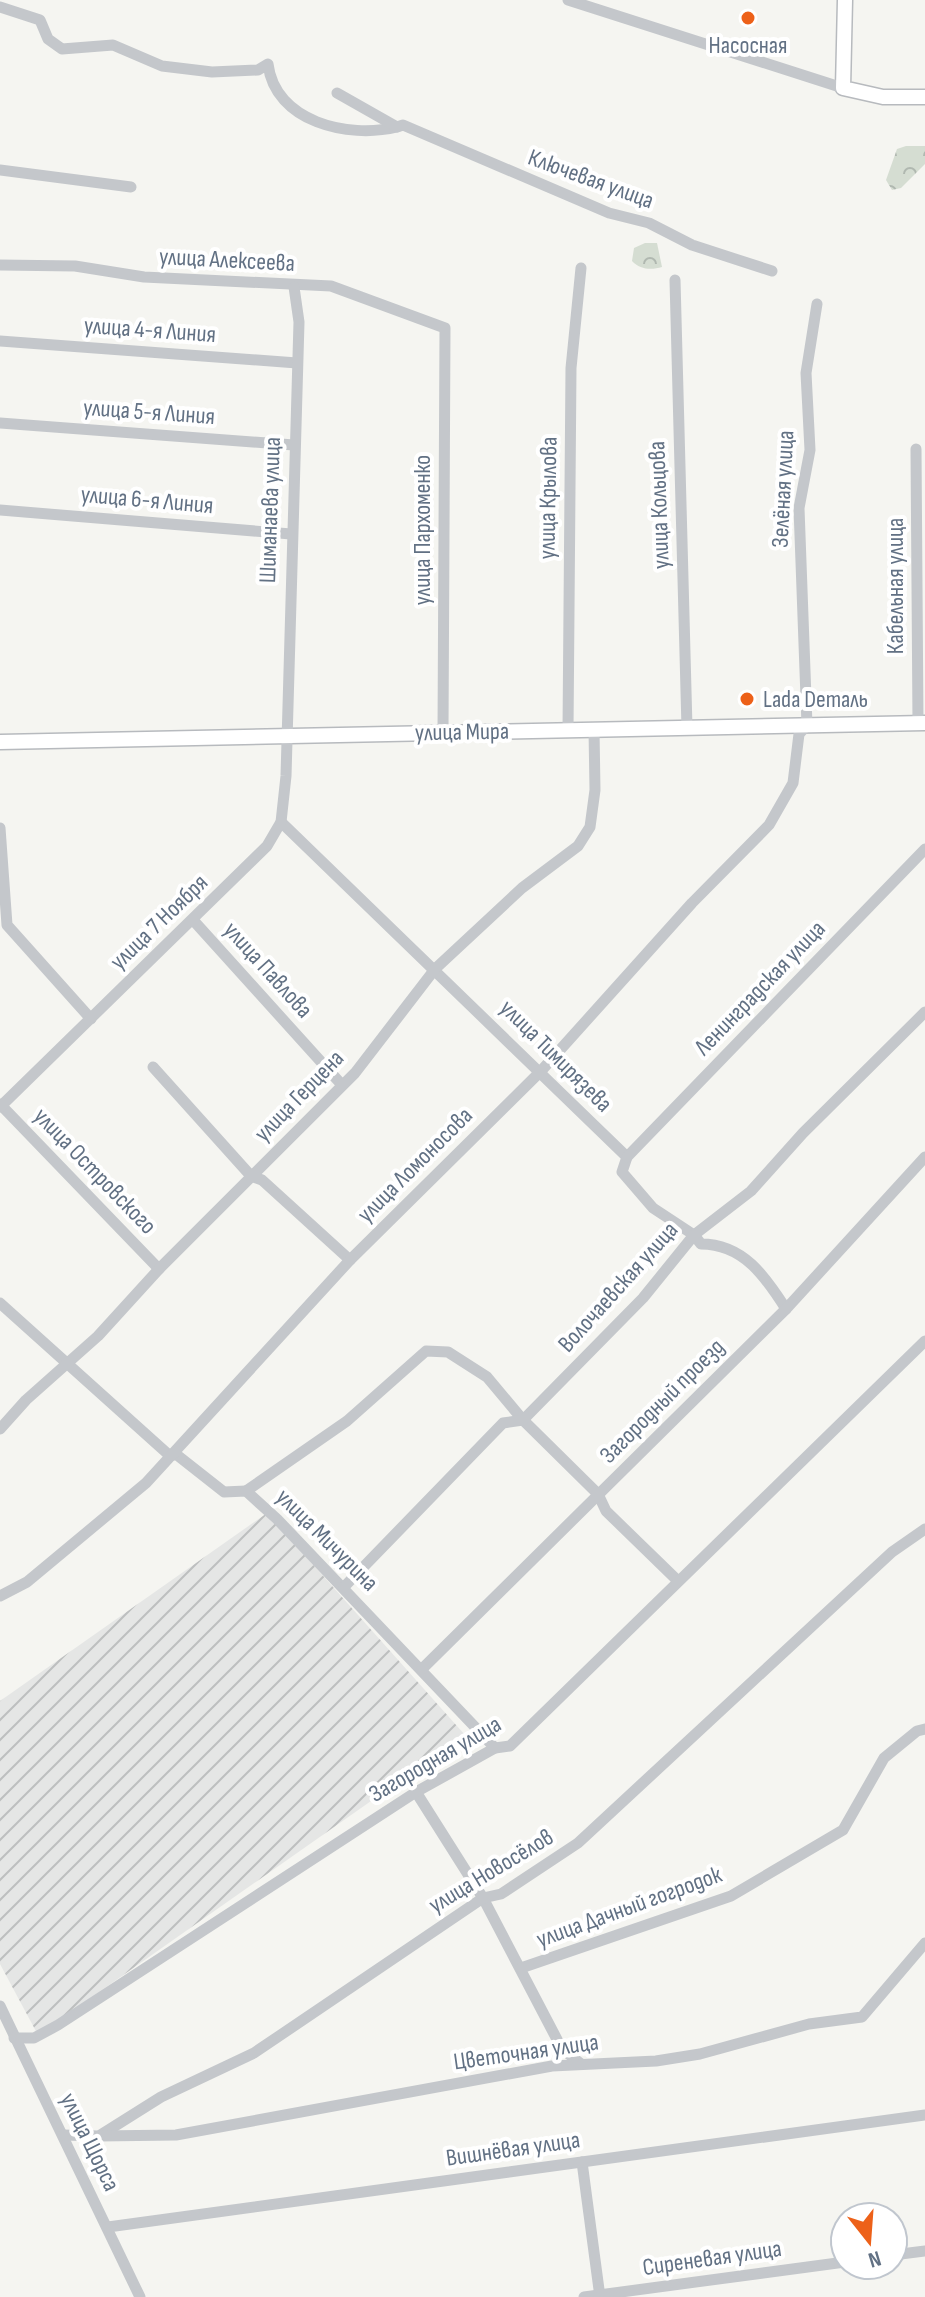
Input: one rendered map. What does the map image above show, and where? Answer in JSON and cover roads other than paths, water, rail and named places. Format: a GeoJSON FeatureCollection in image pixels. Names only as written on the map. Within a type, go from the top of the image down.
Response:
{"type":"FeatureCollection","features":[{"type":"Feature","properties":{"kind":"main road"},"geometry":{"type":"LineString","coordinates":[[845,0],[843,88],[883,97],[925,97]]}},
{"type":"Feature","properties":{"kind":"main road","name":"улица Мира"},"geometry":{"type":"LineString","coordinates":[[0,742],[921,723]]}},
{"type":"Feature","properties":{"kind":"street"},"geometry":{"type":"LineString","coordinates":[[568,0],[843,88]]}},
{"type":"Feature","properties":{"kind":"street","name":"Ключевая улица"},"geometry":{"type":"LineString","coordinates":[[0,7],[40,20],[48,39],[62,49],[113,45],[162,66],[212,72],[258,70],[268,64],[270,85],[283,101],[313,124],[385,130],[403,125],[609,213],[649,223],[692,245],[772,271]]}},
{"type":"Feature","properties":{"kind":"street","name":"Ключевая улица"},"geometry":{"type":"LineString","coordinates":[[337,93],[397,127]]}},
{"type":"Feature","properties":{"kind":"street"},"geometry":{"type":"LineString","coordinates":[[0,170],[131,187]]}},
{"type":"Feature","properties":{"kind":"street","name":"улица Алексеева"},"geometry":{"type":"LineString","coordinates":[[0,265],[75,266],[144,277],[294,287],[331,286],[445,328]]}},
{"type":"Feature","properties":{"kind":"street","name":"улица Крылова"},"geometry":{"type":"LineString","coordinates":[[568,730],[571,368],[581,268]]}},
{"type":"Feature","properties":{"kind":"street","name":"улица Кольцова"},"geometry":{"type":"LineString","coordinates":[[675,280],[687,728]]}},
{"type":"Feature","properties":{"kind":"street","name":"Шиманаева улица"},"geometry":{"type":"LineString","coordinates":[[287,736],[299,322],[294,287]]}},
{"type":"Feature","properties":{"kind":"street","name":"Зелёная улица"},"geometry":{"type":"LineString","coordinates":[[807,725],[799,508],[810,450],[806,373],[817,304]]}},
{"type":"Feature","properties":{"kind":"street","name":"улица Пархоменко"},"geometry":{"type":"LineString","coordinates":[[443,733],[445,328]]}},
{"type":"Feature","properties":{"kind":"street","name":"улица 4-я Линия"},"geometry":{"type":"LineString","coordinates":[[0,341],[297,363]]}},
{"type":"Feature","properties":{"kind":"street","name":"улица 5-я Линия"},"geometry":{"type":"LineString","coordinates":[[0,423],[294,445]]}},
{"type":"Feature","properties":{"kind":"street","name":"Кабельная улица"},"geometry":{"type":"LineString","coordinates":[[916,449],[921,723]]}},
{"type":"Feature","properties":{"kind":"street","name":"улица 6-я Линия"},"geometry":{"type":"LineString","coordinates":[[0,510],[291,534]]}},
{"type":"Feature","properties":{"kind":"street","name":"улица Ломоносова"},"geometry":{"type":"LineString","coordinates":[[0,1596],[27,1582],[146,1483],[350,1260],[541,1071],[692,903],[769,825],[793,783],[799,734],[807,725]]}},
{"type":"Feature","properties":{"kind":"street","name":"улица Герцена"},"geometry":{"type":"LineString","coordinates":[[0,1429],[342,1085],[435,969],[522,888],[578,846],[590,827],[595,790],[594,730]]}},
{"type":"Feature","properties":{"kind":"street"},"geometry":{"type":"LineString","coordinates":[[281,822],[287,736]]}},
{"type":"Feature","properties":{"kind":"street","name":"улица Тимирязева"},"geometry":{"type":"LineString","coordinates":[[281,822],[627,1157],[622,1172],[653,1208],[694,1235],[701,1244],[722,1244],[747,1258],[771,1285],[786,1309]]}},
{"type":"Feature","properties":{"kind":"street","name":"улица 7 Ноября"},"geometry":{"type":"LineString","coordinates":[[1,1106],[267,846],[281,822]]}},
{"type":"Feature","properties":{"kind":"street"},"geometry":{"type":"LineString","coordinates":[[0,828],[7,925],[91,1019]]}},
{"type":"Feature","properties":{"kind":"street","name":"Ленинградская улица"},"geometry":{"type":"LineString","coordinates":[[627,1157],[925,849]]}},
{"type":"Feature","properties":{"kind":"street","name":"улица Павлова"},"geometry":{"type":"LineString","coordinates":[[193,920],[342,1085]]}},
{"type":"Feature","properties":{"kind":"street","name":"Волочаевская улица"},"geometry":{"type":"LineString","coordinates":[[344,1587],[503,1423],[523,1420],[643,1298],[694,1235],[751,1191],[803,1133],[925,1012]]}},
{"type":"Feature","properties":{"kind":"street"},"geometry":{"type":"LineString","coordinates":[[153,1067],[251,1176],[262,1180],[350,1260]]}},
{"type":"Feature","properties":{"kind":"street","name":"улица Островского"},"geometry":{"type":"LineString","coordinates":[[1,1106],[159,1269]]}},
{"type":"Feature","properties":{"kind":"street","name":"Загородный проезд"},"geometry":{"type":"LineString","coordinates":[[422,1669],[786,1309],[925,1157]]}},
{"type":"Feature","properties":{"kind":"street","name":"улица Мичурина"},"geometry":{"type":"LineString","coordinates":[[0,1303],[169,1455],[177,1455],[224,1492],[246,1491],[344,1587],[495,1748]]}},
{"type":"Feature","properties":{"kind":"street","name":"Загородная улица"},"geometry":{"type":"LineString","coordinates":[[14,2038],[34,2038],[58,2025],[416,1792],[495,1748],[510,1746],[925,1341]]}},
{"type":"Feature","properties":{"kind":"street"},"geometry":{"type":"LineString","coordinates":[[246,1491],[347,1421],[426,1351],[448,1352],[487,1377],[523,1420],[598,1494],[606,1511],[677,1580]]}},
{"type":"Feature","properties":{"kind":"street","name":"улица Новосёлов"},"geometry":{"type":"LineString","coordinates":[[99,2136],[161,2097],[254,2053],[483,1898],[501,1894],[578,1843],[892,1552],[925,1529]]}},
{"type":"Feature","properties":{"kind":"street","name":"улица Дачный гогродок"},"geometry":{"type":"LineString","coordinates":[[521,1968],[731,1896],[843,1830],[884,1758],[917,1731],[925,1729]]}},
{"type":"Feature","properties":{"kind":"street"},"geometry":{"type":"LineString","coordinates":[[416,1792],[483,1898],[562,2049],[580,2063]]}},
{"type":"Feature","properties":{"kind":"street","name":"Цветочная улица"},"geometry":{"type":"LineString","coordinates":[[99,2136],[176,2135],[552,2066],[656,2061],[700,2054],[809,2024],[862,2017],[925,1943]]}},
{"type":"Feature","properties":{"kind":"street","name":"улица Щорса"},"geometry":{"type":"LineString","coordinates":[[0,2006],[140,2297]]}},
{"type":"Feature","properties":{"kind":"street"},"geometry":{"type":"LineString","coordinates":[[552,2066],[562,2049]]}},
{"type":"Feature","properties":{"kind":"street","name":"Вишнёвая улица"},"geometry":{"type":"LineString","coordinates":[[108,2227],[925,2115]]}},
{"type":"Feature","properties":{"kind":"street"},"geometry":{"type":"LineString","coordinates":[[63,2135],[99,2136]]}},
{"type":"Feature","properties":{"kind":"street"},"geometry":{"type":"LineString","coordinates":[[582,2162],[600,2296]]}},
{"type":"Feature","properties":{"kind":"street","name":"Сиреневая улица"},"geometry":{"type":"LineString","coordinates":[[584,2297],[829,2264]]}},
{"type":"Feature","properties":{"kind":"place","name":"Насосная"},"geometry":{"type":"Point","coordinates":[748,18]}},
{"type":"Feature","properties":{"kind":"place","name":"Lada Dеталь"},"geometry":{"type":"Point","coordinates":[747,699]}}]}
